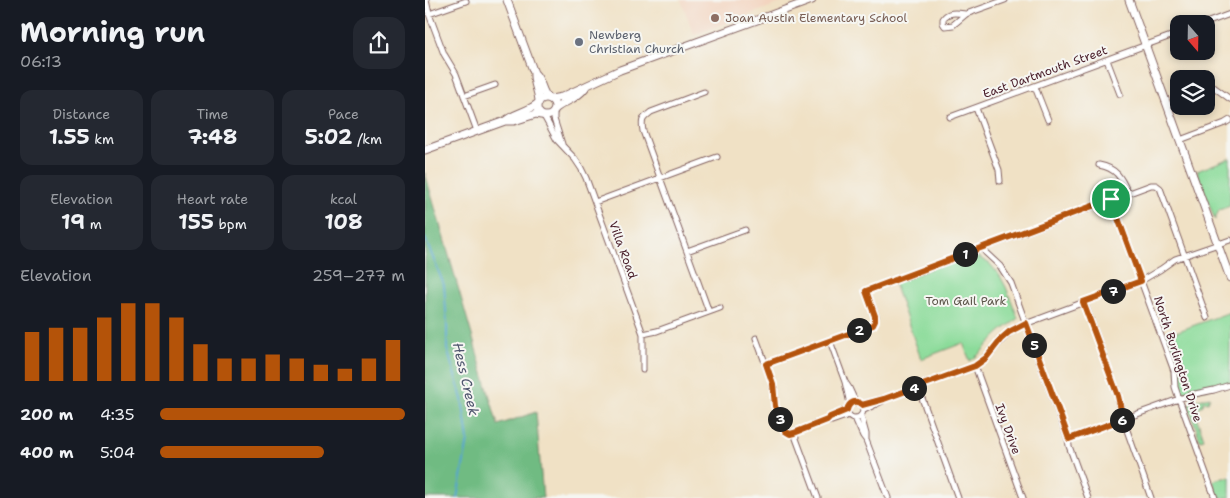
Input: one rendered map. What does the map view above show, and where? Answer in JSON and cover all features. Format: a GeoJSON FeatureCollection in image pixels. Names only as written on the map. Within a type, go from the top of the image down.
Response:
{"type":"FeatureCollection","features":[{"type":"Feature","properties":{"kind":"main road"},"geometry":{"type":"LineString","coordinates":[[507,0],[534,73],[538,77],[543,91],[555,103],[555,110]]}},
{"type":"Feature","properties":{"kind":"main road"},"geometry":{"type":"LineString","coordinates":[[425,150],[505,120],[531,108],[543,98],[562,97],[578,89],[585,88],[620,70],[812,0]]}},
{"type":"Feature","properties":{"kind":"main road"},"geometry":{"type":"LineString","coordinates":[[1129,0],[1230,278]]}},
{"type":"Feature","properties":{"kind":"main road"},"geometry":{"type":"LineString","coordinates":[[534,73],[533,79],[538,94],[537,110],[542,116]]}},
{"type":"Feature","properties":{"kind":"main road"},"geometry":{"type":"LineString","coordinates":[[505,120],[514,121],[536,114],[550,116],[555,110],[580,94],[585,88]]}},
{"type":"Feature","properties":{"kind":"street"},"geometry":{"type":"LineString","coordinates":[[426,0],[429,14],[444,54],[456,74],[477,131]]}},
{"type":"Feature","properties":{"kind":"street"},"geometry":{"type":"LineString","coordinates":[[429,14],[466,0]]}},
{"type":"Feature","properties":{"kind":"street"},"geometry":{"type":"LineString","coordinates":[[966,14],[1005,0]]}},
{"type":"Feature","properties":{"kind":"street"},"geometry":{"type":"LineString","coordinates":[[1215,20],[1230,14]]}},
{"type":"Feature","properties":{"kind":"street","name":"East Dartmouth Street"},"geometry":{"type":"LineString","coordinates":[[950,117],[1170,36]]}},
{"type":"Feature","properties":{"kind":"street"},"geometry":{"type":"LineString","coordinates":[[1107,60],[1120,94]]}},
{"type":"Feature","properties":{"kind":"street"},"geometry":{"type":"LineString","coordinates":[[464,96],[495,85]]}},
{"type":"Feature","properties":{"kind":"street"},"geometry":{"type":"LineString","coordinates":[[1035,86],[1048,120]]}},
{"type":"Feature","properties":{"kind":"street"},"geometry":{"type":"LineString","coordinates":[[1215,88],[1230,98]]}},
{"type":"Feature","properties":{"kind":"street"},"geometry":{"type":"LineString","coordinates":[[704,92],[651,112],[642,122],[643,131],[709,312]]}},
{"type":"Feature","properties":{"kind":"street"},"geometry":{"type":"LineString","coordinates":[[976,108],[999,170],[1000,181]]}},
{"type":"Feature","properties":{"kind":"street","name":"Villa Road"},"geometry":{"type":"LineString","coordinates":[[555,110],[554,119],[562,145]]}},
{"type":"Feature","properties":{"kind":"street","name":"Villa Road"},"geometry":{"type":"LineString","coordinates":[[542,116],[557,140],[587,178],[643,334],[643,370]]}},
{"type":"Feature","properties":{"kind":"street"},"geometry":{"type":"LineString","coordinates":[[1181,140],[1230,120]]}},
{"type":"Feature","properties":{"kind":"street"},"geometry":{"type":"LineString","coordinates":[[595,202],[717,157]]}},
{"type":"Feature","properties":{"kind":"street"},"geometry":{"type":"LineString","coordinates":[[1099,165],[1111,168],[1122,180],[1128,193]]}},
{"type":"Feature","properties":{"kind":"street"},"geometry":{"type":"LineString","coordinates":[[766,364],[873,325],[875,316],[866,291],[1151,185],[1156,185],[1160,188],[1207,318]]}},
{"type":"Feature","properties":{"kind":"street","name":"North Burlington Drive"},"geometry":{"type":"LineString","coordinates":[[1111,199],[1174,371],[1175,387],[1215,498]]}},
{"type":"Feature","properties":{"kind":"street"},"geometry":{"type":"LineString","coordinates":[[687,251],[745,230]]}},
{"type":"Feature","properties":{"kind":"street"},"geometry":{"type":"LineString","coordinates":[[853,403],[863,407],[975,366],[986,358],[1009,332],[1026,323],[1141,281],[1175,259],[1230,240]]}},
{"type":"Feature","properties":{"kind":"street"},"geometry":{"type":"LineString","coordinates":[[983,247],[986,253],[1000,266],[1011,283],[1069,439],[1069,446],[1088,498]]}},
{"type":"Feature","properties":{"kind":"street"},"geometry":{"type":"LineString","coordinates":[[1083,302],[1118,396],[1123,419],[1151,498]]}},
{"type":"Feature","properties":{"kind":"street"},"geometry":{"type":"LineString","coordinates":[[643,334],[657,331],[720,308]]}},
{"type":"Feature","properties":{"kind":"street"},"geometry":{"type":"LineString","coordinates":[[757,338],[773,384],[775,406],[786,432],[794,433],[827,420],[830,417],[848,413],[855,418],[866,440],[888,498]]}},
{"type":"Feature","properties":{"kind":"street"},"geometry":{"type":"LineString","coordinates":[[830,341],[853,403],[848,413]]}},
{"type":"Feature","properties":{"kind":"street","name":"Ivy Drive"},"geometry":{"type":"LineString","coordinates":[[975,366],[1023,498]]}},
{"type":"Feature","properties":{"kind":"street"},"geometry":{"type":"LineString","coordinates":[[1069,439],[1190,395],[1230,385]]}},
{"type":"Feature","properties":{"kind":"street"},"geometry":{"type":"LineString","coordinates":[[918,387],[958,498]]}},
{"type":"Feature","properties":{"kind":"street"},"geometry":{"type":"LineString","coordinates":[[863,407],[861,416],[866,440]]}},
{"type":"Feature","properties":{"kind":"street"},"geometry":{"type":"LineString","coordinates":[[855,418],[861,416]]}},
{"type":"Feature","properties":{"kind":"street"},"geometry":{"type":"LineString","coordinates":[[794,433],[818,498]]}},
{"type":"Feature","properties":{"kind":"shaded area","name":"Joan Austin Elementary School"},"geometry":{"type":"Polygon","coordinates":[[[681,0],[789,0],[694,35],[681,0]]]}},
{"type":"Feature","properties":{"kind":"green space"},"geometry":{"type":"Polygon","coordinates":[[[1230,158],[1230,206],[1219,210],[1215,220],[1197,171],[1230,158]]]}},
{"type":"Feature","properties":{"kind":"green space"},"geometry":{"type":"Polygon","coordinates":[[[425,173],[498,425],[536,412],[543,498],[425,498],[425,173]]]}},
{"type":"Feature","properties":{"kind":"green space","name":"Tom Gail Park"},"geometry":{"type":"Polygon","coordinates":[[[974,252],[978,257],[990,264],[1000,276],[1018,318],[995,336],[970,361],[963,343],[921,359],[894,283],[974,252]]]}},
{"type":"Feature","properties":{"kind":"green space"},"geometry":{"type":"Polygon","coordinates":[[[1230,312],[1230,382],[1207,389],[1182,393],[1179,388],[1176,365],[1165,336],[1230,312]]]}},
{"type":"Feature","properties":{"kind":"green space"},"geometry":{"type":"Polygon","coordinates":[[[1210,397],[1208,402],[1204,401],[1203,405],[1196,409],[1196,417],[1204,439],[1200,440],[1188,404],[1210,397]]]}},
{"type":"Feature","properties":{"kind":"green space"},"geometry":{"type":"Polygon","coordinates":[[[1223,477],[1230,477],[1230,498],[1219,498],[1213,481],[1223,477]]]}},
{"type":"Feature","properties":{"kind":"waterway","name":"Hess Creek"},"geometry":{"type":"LineString","coordinates":[[425,238],[444,285],[447,349],[462,399],[468,440],[457,498]]}},
{"type":"Feature","properties":{"kind":"place","name":"Joan Austin Elementary School"},"geometry":{"type":"Point","coordinates":[715,18]}},
{"type":"Feature","properties":{"kind":"place","name":"Newberg Christian Church"},"geometry":{"type":"Point","coordinates":[579,42]}},
{"type":"Feature","properties":{"kind":"route"},"geometry":{"type":"LineString","coordinates":[[1111,199],[1141,281],[1083,302],[1118,396],[1123,419],[1069,439],[1026,323],[1009,332],[981,363],[975,366],[884,399],[862,405],[858,402],[853,402],[847,410],[827,420],[794,433],[790,434],[785,431],[773,399],[773,384],[766,364],[873,325],[876,319],[866,291],[1111,199]]}}]}
